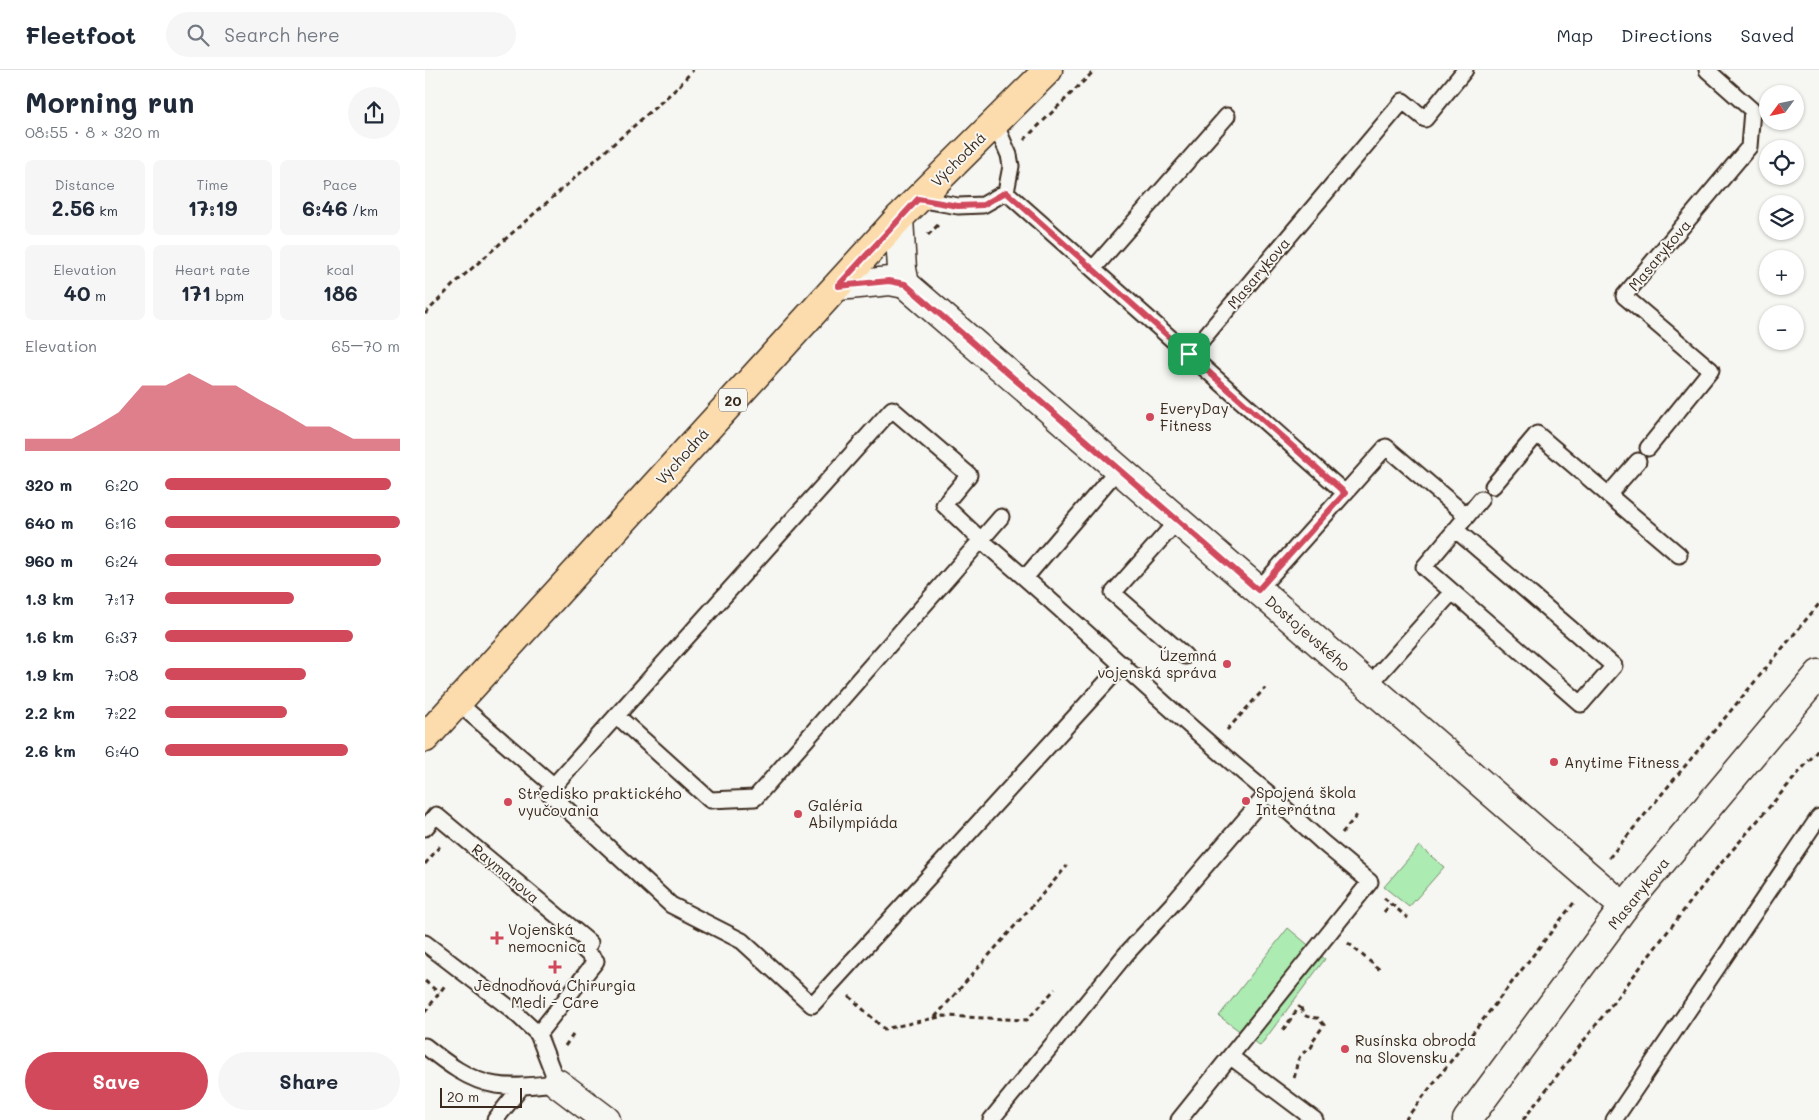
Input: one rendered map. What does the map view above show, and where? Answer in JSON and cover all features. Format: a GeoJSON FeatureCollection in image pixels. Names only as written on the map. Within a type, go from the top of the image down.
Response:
{"type":"FeatureCollection","features":[{"type":"Feature","properties":{"kind":"main road","name":"Východná"},"geometry":{"type":"LineString","coordinates":[[425,738],[899,218],[1048,70]]}},
{"type":"Feature","properties":{"kind":"street"},"geometry":{"type":"LineString","coordinates":[[838,286],[889,281],[905,284],[902,268],[899,218]]}},
{"type":"Feature","properties":{"kind":"street","name":"Dostojevského"},"geometry":{"type":"LineString","coordinates":[[905,284],[1624,907]]}},
{"type":"Feature","properties":{"kind":"street","name":"Masarykova"},"geometry":{"type":"LineString","coordinates":[[1467,1120],[1624,907],[1819,674]]}},
{"type":"Feature","properties":{"kind":"street"},"geometry":{"type":"LineString","coordinates":[[557,1083],[606,1120]]}},
{"type":"Feature","properties":{"kind":"lane","name":"Masarykova"},"geometry":{"type":"LineString","coordinates":[[1189,354],[1403,102],[1425,119],[1465,70]]}},
{"type":"Feature","properties":{"kind":"lane","name":"Masarykova"},"geometry":{"type":"LineString","coordinates":[[1648,448],[1711,370],[1624,296],[1749,147],[1752,110],[1707,70]]}},
{"type":"Feature","properties":{"kind":"lane"},"geometry":{"type":"LineString","coordinates":[[1093,269],[1227,116]]}},
{"type":"Feature","properties":{"kind":"lane"},"geometry":{"type":"LineString","coordinates":[[918,199],[958,206],[983,205],[1006,192],[1011,166],[1009,155],[995,123]]}},
{"type":"Feature","properties":{"kind":"lane"},"geometry":{"type":"LineString","coordinates":[[1006,192],[1345,493]]}},
{"type":"Feature","properties":{"kind":"lane"},"geometry":{"type":"LineString","coordinates":[[1123,664],[812,1005],[742,941],[671,905],[548,792],[892,409],[969,475],[944,505],[981,540],[1123,664],[1212,747],[1370,882],[1179,1120]]}},
{"type":"Feature","properties":{"kind":"lane"},"geometry":{"type":"LineString","coordinates":[[1493,486],[1537,434],[1679,555]]}},
{"type":"Feature","properties":{"kind":"lane"},"geometry":{"type":"LineString","coordinates":[[1258,590],[1386,447],[1467,516]]}},
{"type":"Feature","properties":{"kind":"lane"},"geometry":{"type":"LineString","coordinates":[[1608,495],[1638,461]]}},
{"type":"Feature","properties":{"kind":"lane"},"geometry":{"type":"LineString","coordinates":[[1025,578],[1118,469]]}},
{"type":"Feature","properties":{"kind":"lane"},"geometry":{"type":"LineString","coordinates":[[1456,530],[1614,666],[1581,704],[1424,567],[1481,499]]}},
{"type":"Feature","properties":{"kind":"lane"},"geometry":{"type":"LineString","coordinates":[[617,716],[710,800],[755,798],[1001,517]]}},
{"type":"Feature","properties":{"kind":"lane"},"geometry":{"type":"LineString","coordinates":[[1178,520],[1113,593],[1185,656]]}},
{"type":"Feature","properties":{"kind":"lane"},"geometry":{"type":"LineString","coordinates":[[1369,685],[1452,592]]}},
{"type":"Feature","properties":{"kind":"lane"},"geometry":{"type":"LineString","coordinates":[[457,702],[554,786]]}},
{"type":"Feature","properties":{"kind":"lane"},"geometry":{"type":"LineString","coordinates":[[991,1120],[1126,954],[1177,899],[1268,793]]}},
{"type":"Feature","properties":{"kind":"lane","name":"Raymanova"},"geometry":{"type":"LineString","coordinates":[[425,828],[436,815],[590,943],[584,950],[596,961],[538,1034]]}},
{"type":"Feature","properties":{"kind":"lane"},"geometry":{"type":"LineString","coordinates":[[1614,1120],[1819,817]]}},
{"type":"Feature","properties":{"kind":"lane"},"geometry":{"type":"LineString","coordinates":[[425,943],[511,1009],[538,1034],[557,1083],[522,1086],[494,1084],[472,1076],[447,1063],[425,1046]]}},
{"type":"Feature","properties":{"kind":"lane"},"geometry":{"type":"LineString","coordinates":[[1231,1057],[1315,1120]]}},
{"type":"Feature","properties":{"kind":"lane"},"geometry":{"type":"LineString","coordinates":[[495,1120],[522,1086]]}},
{"type":"Feature","properties":{"kind":"path"},"geometry":{"type":"LineString","coordinates":[[425,314],[453,285],[676,89],[693,70]]}},
{"type":"Feature","properties":{"kind":"path"},"geometry":{"type":"LineString","coordinates":[[1212,747],[1265,688]]}},
{"type":"Feature","properties":{"kind":"path"},"geometry":{"type":"LineString","coordinates":[[1523,1120],[1711,875],[1819,749]]}},
{"type":"Feature","properties":{"kind":"path"},"geometry":{"type":"LineString","coordinates":[[425,864],[440,846],[447,852]]}},
{"type":"Feature","properties":{"kind":"path"},"geometry":{"type":"LineString","coordinates":[[935,1018],[1067,866]]}},
{"type":"Feature","properties":{"kind":"path"},"geometry":{"type":"LineString","coordinates":[[1368,885],[1408,918]]}},
{"type":"Feature","properties":{"kind":"path"},"geometry":{"type":"LineString","coordinates":[[1384,912],[1391,904]]}},
{"type":"Feature","properties":{"kind":"path"},"geometry":{"type":"LineString","coordinates":[[1333,929],[1380,970]]}},
{"type":"Feature","properties":{"kind":"path"},"geometry":{"type":"LineString","coordinates":[[425,1012],[457,968]]}},
{"type":"Feature","properties":{"kind":"path"},"geometry":{"type":"LineString","coordinates":[[425,981],[439,992]]}},
{"type":"Feature","properties":{"kind":"path"},"geometry":{"type":"LineString","coordinates":[[833,982],[884,1029],[944,1016],[1027,1020],[1055,989]]}},
{"type":"Feature","properties":{"kind":"path"},"geometry":{"type":"LineString","coordinates":[[1289,1081],[1292,1082],[1295,1076],[1296,1063],[1304,1052],[1311,1049],[1313,1040],[1324,1025],[1318,1018],[1305,1016],[1302,1013],[1301,1007]]}},
{"type":"Feature","properties":{"kind":"green space"},"geometry":{"type":"Polygon","coordinates":[[[1419,846],[1444,867],[1409,907],[1384,887],[1419,846]]]}},
{"type":"Feature","properties":{"kind":"green space"},"geometry":{"type":"Polygon","coordinates":[[[1288,928],[1325,959],[1260,1046],[1219,1016],[1288,928]]]}},
{"type":"Feature","properties":{"kind":"place","name":"EveryDay Fitness"},"geometry":{"type":"Point","coordinates":[1150,417]}},
{"type":"Feature","properties":{"kind":"place","name":"Územná vojenská správa"},"geometry":{"type":"Point","coordinates":[1227,664]}},
{"type":"Feature","properties":{"kind":"place","name":"Anytime Fitness"},"geometry":{"type":"Point","coordinates":[1554,762]}},
{"type":"Feature","properties":{"kind":"place","name":"Spojená škola Internátna"},"geometry":{"type":"Point","coordinates":[1246,801]}},
{"type":"Feature","properties":{"kind":"place","name":"Stredisko praktického vyučovania"},"geometry":{"type":"Point","coordinates":[508,802]}},
{"type":"Feature","properties":{"kind":"place","name":"Galéria Abilympiáda"},"geometry":{"type":"Point","coordinates":[798,814]}},
{"type":"Feature","properties":{"kind":"place","name":"Vojenská nemocnica"},"geometry":{"type":"Point","coordinates":[497,938]}},
{"type":"Feature","properties":{"kind":"place","name":"Jednodňová Chirurgia Medi - Care"},"geometry":{"type":"Point","coordinates":[555,967]}},
{"type":"Feature","properties":{"kind":"place","name":"Rusínska obroda na Slovensku"},"geometry":{"type":"Point","coordinates":[1345,1049]}},
{"type":"Feature","properties":{"kind":"route"},"geometry":{"type":"LineString","coordinates":[[1006,192],[1189,354],[1345,493],[1258,590],[905,284],[889,281],[838,286],[918,199],[958,206],[983,205],[1006,192]]}}]}
